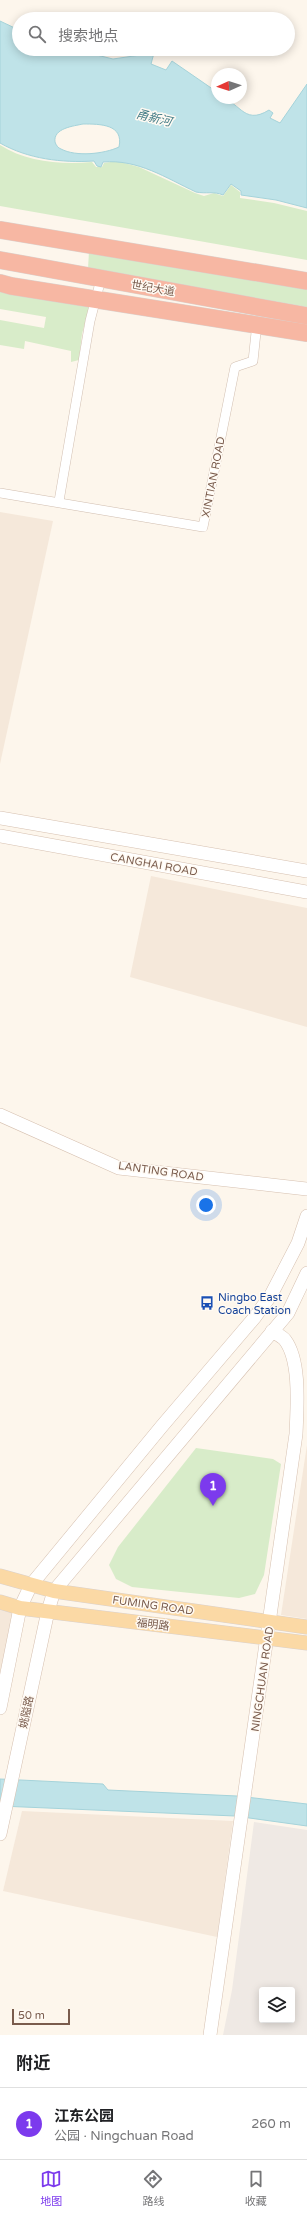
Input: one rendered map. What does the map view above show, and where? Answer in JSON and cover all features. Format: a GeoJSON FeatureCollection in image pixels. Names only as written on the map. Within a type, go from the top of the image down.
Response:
{"type":"FeatureCollection","features":[{"type":"Feature","properties":{"kind":"highway"},"geometry":{"type":"LineString","coordinates":[[0,230],[307,281]]}},
{"type":"Feature","properties":{"kind":"highway","name":"世纪大道"},"geometry":{"type":"LineString","coordinates":[[0,260],[307,316]]}},
{"type":"Feature","properties":{"kind":"highway"},"geometry":{"type":"LineString","coordinates":[[0,283],[96,300],[307,333]]}},
{"type":"Feature","properties":{"kind":"main road","name":"CANGHAI ROAD"},"geometry":{"type":"LineString","coordinates":[[0,818],[307,871]]}},
{"type":"Feature","properties":{"kind":"main road","name":"CANGHAI ROAD"},"geometry":{"type":"LineString","coordinates":[[0,836],[307,892]]}},
{"type":"Feature","properties":{"kind":"main road","name":"LANTING ROAD"},"geometry":{"type":"LineString","coordinates":[[0,1115],[119,1168],[307,1189]]}},
{"type":"Feature","properties":{"kind":"main road"},"geometry":{"type":"LineString","coordinates":[[0,1708],[20,1608],[31,1584],[255,1317],[271,1295],[298,1243],[307,1216]]}},
{"type":"Feature","properties":{"kind":"main road"},"geometry":{"type":"LineString","coordinates":[[54,1591],[288,1313],[307,1273]]}},
{"type":"Feature","properties":{"kind":"main road","name":"NINGCHUAN ROAD"},"geometry":{"type":"LineString","coordinates":[[210,2035],[243,1814],[296,1434],[297,1399],[292,1352],[284,1338],[272,1332]]}},
{"type":"Feature","properties":{"kind":"main road","name":"FUMING ROAD"},"geometry":{"type":"LineString","coordinates":[[0,1576],[54,1591],[307,1627]]}},
{"type":"Feature","properties":{"kind":"main road","name":"姚隘路"},"geometry":{"type":"LineString","coordinates":[[0,1834],[48,1611],[54,1591]]}},
{"type":"Feature","properties":{"kind":"main road","name":"福明路"},"geometry":{"type":"LineString","coordinates":[[0,1602],[20,1608],[307,1643]]}},
{"type":"Feature","properties":{"kind":"street"},"geometry":{"type":"LineString","coordinates":[[59,501],[90,321],[101,278]]}},
{"type":"Feature","properties":{"kind":"street","name":"XINTIAN ROAD"},"geometry":{"type":"LineString","coordinates":[[0,493],[59,501],[203,527],[235,366],[253,361],[258,307]]}},
{"type":"Feature","properties":{"kind":"shaded area"},"geometry":{"type":"Polygon","coordinates":[[[0,512],[53,521],[0,764],[0,512]]]}},
{"type":"Feature","properties":{"kind":"shaded area"},"geometry":{"type":"Polygon","coordinates":[[[151,876],[307,908],[307,1027],[130,977],[151,876]]]}},
{"type":"Feature","properties":{"kind":"shaded area"},"geometry":{"type":"Polygon","coordinates":[[[307,1445],[307,1619],[281,1615],[307,1445]]]}},
{"type":"Feature","properties":{"kind":"shaded area"},"geometry":{"type":"Polygon","coordinates":[[[0,1609],[14,1613],[0,1672],[0,1609]]]}},
{"type":"Feature","properties":{"kind":"shaded area"},"geometry":{"type":"Polygon","coordinates":[[[22,1811],[233,1821],[217,1937],[3,1891],[22,1811]]]}},
{"type":"Feature","properties":{"kind":"shaded area"},"geometry":{"type":"Polygon","coordinates":[[[254,1822],[307,1830],[307,2035],[223,2035],[232,1990],[254,1822]]]}},
{"type":"Feature","properties":{"kind":"green space"},"geometry":{"type":"Polygon","coordinates":[[[0,145],[21,155],[44,161],[69,163],[92,162],[96,167],[102,167],[104,163],[117,161],[139,167],[204,196],[214,193],[223,196],[231,185],[240,192],[240,198],[274,203],[307,211],[307,260],[0,206],[0,145]]]}},
{"type":"Feature","properties":{"kind":"green space"},"geometry":{"type":"Polygon","coordinates":[[[89,251],[307,289],[307,307],[88,269],[89,251]]]}},
{"type":"Feature","properties":{"kind":"green space"},"geometry":{"type":"Polygon","coordinates":[[[0,287],[90,304],[82,334],[79,360],[71,362],[71,351],[25,341],[24,349],[0,345],[0,320],[44,328],[46,317],[0,309],[0,287]]]}},
{"type":"Feature","properties":{"kind":"green space"},"geometry":{"type":"Polygon","coordinates":[[[196,1448],[273,1459],[281,1464],[264,1575],[255,1594],[239,1598],[132,1587],[116,1579],[109,1565],[118,1547],[196,1448]]]}},
{"type":"Feature","properties":{"kind":"water","name":"甬新河"},"geometry":{"type":"Polygon","coordinates":[[[0,21],[12,27],[12,56],[101,56],[113,59],[134,56],[153,56],[151,64],[166,70],[172,61],[211,88],[211,104],[234,104],[247,114],[253,115],[269,110],[273,113],[270,118],[280,123],[307,84],[307,208],[276,200],[241,195],[241,191],[231,184],[223,195],[216,193],[196,192],[140,166],[128,163],[103,162],[101,167],[97,166],[94,161],[46,159],[22,153],[0,143],[0,21]],[[83,124],[65,128],[57,134],[55,137],[55,142],[60,149],[82,154],[98,153],[119,147],[120,139],[118,134],[109,127],[103,125],[83,124]]]}},
{"type":"Feature","properties":{"kind":"water"},"geometry":{"type":"Polygon","coordinates":[[[0,1779],[103,1784],[108,1790],[237,1796],[307,1804],[307,1826],[235,1816],[0,1806],[0,1779]]]}},
{"type":"Feature","properties":{"kind":"place","name":"Ningbo East Coach Station"},"geometry":{"type":"Point","coordinates":[207,1303]}},
{"type":"Feature","properties":{"kind":"place","name":"江东公园"},"geometry":{"type":"Point","coordinates":[213,1506]}}]}
